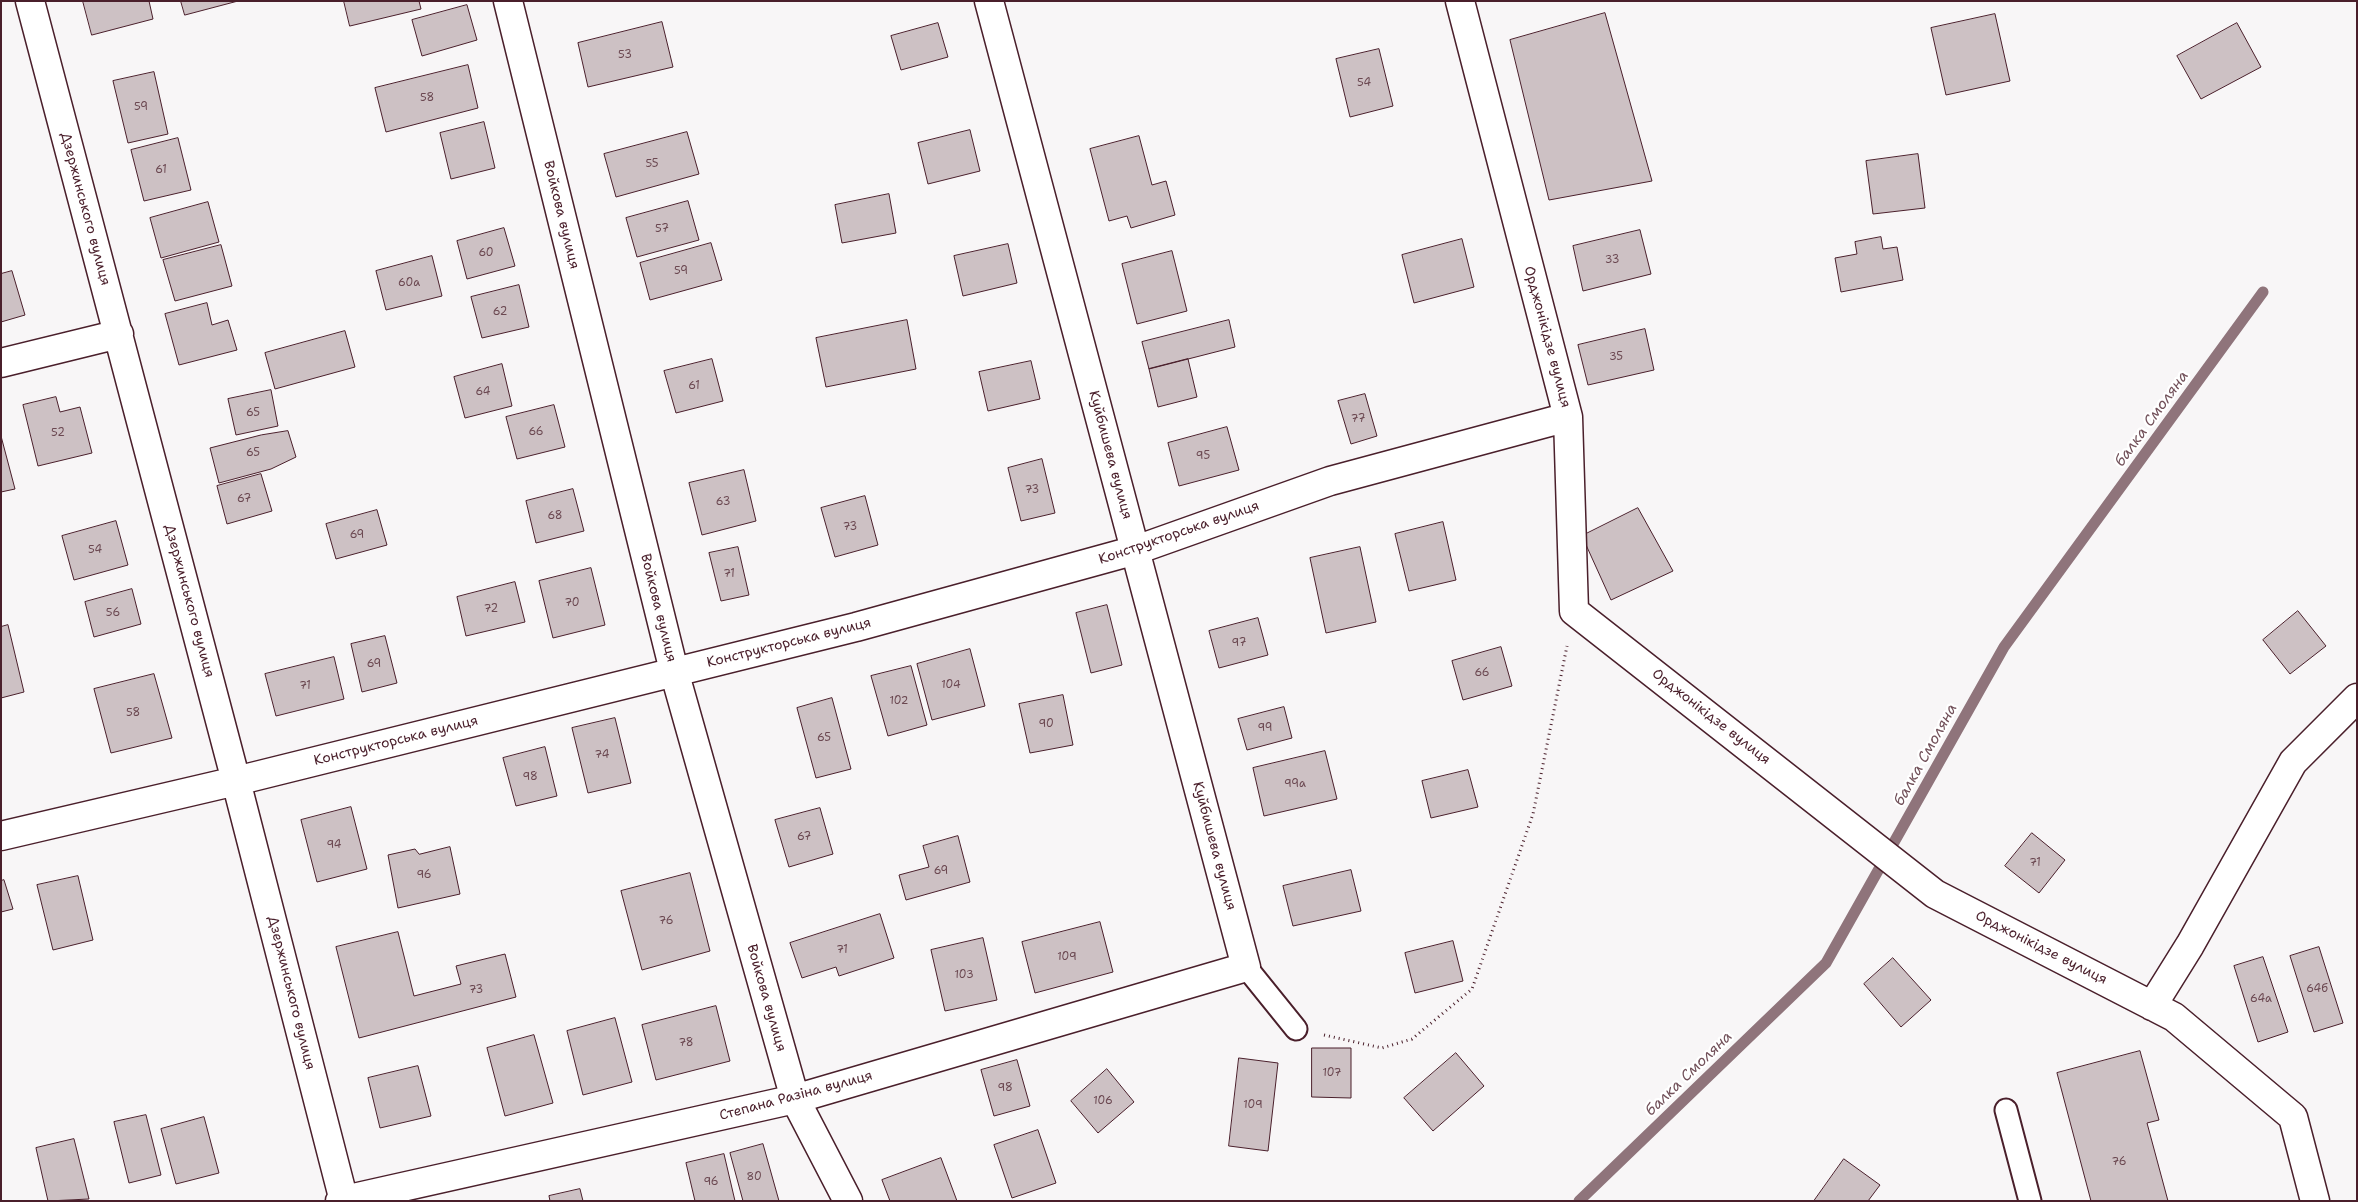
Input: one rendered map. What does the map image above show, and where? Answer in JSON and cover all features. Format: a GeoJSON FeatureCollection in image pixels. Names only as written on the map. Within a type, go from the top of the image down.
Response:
{"type":"FeatureCollection","features":[{"type":"Feature","properties":{"kind":"street","name":"Дзержинського вулиця"},"geometry":{"type":"LineString","coordinates":[[30,1],[236,781],[343,1200]]}},
{"type":"Feature","properties":{"kind":"street","name":"Войкова вулиця"},"geometry":{"type":"LineString","coordinates":[[508,1],[674,671],[795,1099],[848,1201]]}},
{"type":"Feature","properties":{"kind":"street","name":"Куйбишева вулиця"},"geometry":{"type":"LineString","coordinates":[[989,1],[1246,967]]}},
{"type":"Feature","properties":{"kind":"street","name":"Орджонікідзе вулиця"},"geometry":{"type":"LineString","coordinates":[[1460,1],[1568,417],[1574,611],[1935,894],[2174,1017],[2293,1117],[2315,1201]]}},
{"type":"Feature","properties":{"kind":"street"},"geometry":{"type":"LineString","coordinates":[[1,363],[118,334]]}},
{"type":"Feature","properties":{"kind":"street","name":"Конструкторська вулиця"},"geometry":{"type":"LineString","coordinates":[[1,836],[236,781],[856,627],[1136,550],[1330,481],[1568,417]]}},
{"type":"Feature","properties":{"kind":"street"},"geometry":{"type":"LineString","coordinates":[[2152,1006],[2190,945],[2293,762],[2357,698]]}},
{"type":"Feature","properties":{"kind":"street","name":"Степана Разіна вулиця"},"geometry":{"type":"LineString","coordinates":[[343,1200],[795,1099],[1246,967]]}},
{"type":"Feature","properties":{"kind":"lane"},"geometry":{"type":"LineString","coordinates":[[1246,967],[1296,1029]]}},
{"type":"Feature","properties":{"kind":"lane"},"geometry":{"type":"LineString","coordinates":[[2006,1110],[2030,1201]]}},
{"type":"Feature","properties":{"kind":"path"},"geometry":{"type":"LineString","coordinates":[[1296,1029],[1382,1048],[1412,1039],[1472,989],[1533,814],[1574,611]]}},
{"type":"Feature","properties":{"kind":"building"},"geometry":{"type":"Polygon","coordinates":[[[83,1],[149,1],[153,19],[92,35],[83,1]]]}},
{"type":"Feature","properties":{"kind":"building"},"geometry":{"type":"Polygon","coordinates":[[[181,1],[238,1],[185,15],[181,1]]]}},
{"type":"Feature","properties":{"kind":"building"},"geometry":{"type":"Polygon","coordinates":[[[344,1],[419,1],[421,9],[350,26],[344,1]]]}},
{"type":"Feature","properties":{"kind":"building"},"geometry":{"type":"Polygon","coordinates":[[[467,5],[477,40],[422,56],[412,20],[467,5]]]}},
{"type":"Feature","properties":{"kind":"building"},"geometry":{"type":"Polygon","coordinates":[[[1605,13],[1652,181],[1549,200],[1510,40],[1605,13]]]}},
{"type":"Feature","properties":{"kind":"building"},"geometry":{"type":"Polygon","coordinates":[[[1995,14],[2010,81],[1946,95],[1931,28],[1995,14]]]}},
{"type":"Feature","properties":{"kind":"building"},"geometry":{"type":"Polygon","coordinates":[[[662,22],[673,67],[588,87],[578,43],[662,22]]]}},
{"type":"Feature","properties":{"kind":"building"},"geometry":{"type":"Polygon","coordinates":[[[938,23],[948,57],[901,70],[891,36],[938,23]]]}},
{"type":"Feature","properties":{"kind":"building"},"geometry":{"type":"Polygon","coordinates":[[[2237,23],[2261,67],[2201,99],[2177,56],[2237,23]]]}},
{"type":"Feature","properties":{"kind":"building"},"geometry":{"type":"Polygon","coordinates":[[[1379,49],[1393,106],[1350,117],[1336,59],[1379,49]]]}},
{"type":"Feature","properties":{"kind":"building"},"geometry":{"type":"Polygon","coordinates":[[[468,65],[478,108],[386,132],[375,88],[468,65]]]}},
{"type":"Feature","properties":{"kind":"building"},"geometry":{"type":"Polygon","coordinates":[[[154,72],[168,134],[128,143],[113,81],[154,72]]]}},
{"type":"Feature","properties":{"kind":"building"},"geometry":{"type":"Polygon","coordinates":[[[484,122],[495,168],[451,179],[440,133],[484,122]]]}},
{"type":"Feature","properties":{"kind":"building"},"geometry":{"type":"Polygon","coordinates":[[[970,130],[980,171],[928,184],[918,143],[970,130]]]}},
{"type":"Feature","properties":{"kind":"building"},"geometry":{"type":"Polygon","coordinates":[[[687,132],[699,174],[616,197],[604,154],[687,132]]]}},
{"type":"Feature","properties":{"kind":"building"},"geometry":{"type":"Polygon","coordinates":[[[1139,136],[1152,185],[1166,181],[1175,215],[1131,228],[1127,216],[1109,221],[1090,149],[1139,136]]]}},
{"type":"Feature","properties":{"kind":"building"},"geometry":{"type":"Polygon","coordinates":[[[178,138],[191,190],[144,201],[131,150],[178,138]]]}},
{"type":"Feature","properties":{"kind":"building"},"geometry":{"type":"Polygon","coordinates":[[[1918,154],[1925,208],[1873,214],[1866,161],[1918,154]]]}},
{"type":"Feature","properties":{"kind":"building"},"geometry":{"type":"Polygon","coordinates":[[[889,194],[896,233],[842,243],[835,205],[889,194]]]}},
{"type":"Feature","properties":{"kind":"building"},"geometry":{"type":"Polygon","coordinates":[[[688,201],[699,240],[637,257],[626,218],[688,201]]]}},
{"type":"Feature","properties":{"kind":"building"},"geometry":{"type":"Polygon","coordinates":[[[208,202],[219,242],[161,258],[150,218],[208,202]]]}},
{"type":"Feature","properties":{"kind":"building"},"geometry":{"type":"Polygon","coordinates":[[[504,228],[515,266],[467,279],[457,241],[504,228]]]}},
{"type":"Feature","properties":{"kind":"building"},"geometry":{"type":"Polygon","coordinates":[[[1640,230],[1651,274],[1583,291],[1573,246],[1640,230]]]}},
{"type":"Feature","properties":{"kind":"building"},"geometry":{"type":"Polygon","coordinates":[[[1881,237],[1883,249],[1897,247],[1903,280],[1841,292],[1835,258],[1857,254],[1855,242],[1881,237]]]}},
{"type":"Feature","properties":{"kind":"building"},"geometry":{"type":"Polygon","coordinates":[[[1462,239],[1474,287],[1414,303],[1402,255],[1462,239]]]}},
{"type":"Feature","properties":{"kind":"building"},"geometry":{"type":"Polygon","coordinates":[[[711,243],[722,280],[650,300],[640,263],[711,243]]]}},
{"type":"Feature","properties":{"kind":"building"},"geometry":{"type":"Polygon","coordinates":[[[1008,244],[1017,283],[963,296],[954,256],[1008,244]]]}},
{"type":"Feature","properties":{"kind":"building"},"geometry":{"type":"Polygon","coordinates":[[[221,245],[232,286],[175,301],[163,260],[221,245]]]}},
{"type":"Feature","properties":{"kind":"building"},"geometry":{"type":"Polygon","coordinates":[[[1172,251],[1187,311],[1137,324],[1122,264],[1172,251]]]}},
{"type":"Feature","properties":{"kind":"building"},"geometry":{"type":"Polygon","coordinates":[[[432,256],[442,296],[386,310],[376,271],[432,256]]]}},
{"type":"Feature","properties":{"kind":"building"},"geometry":{"type":"Polygon","coordinates":[[[12,271],[25,315],[1,322],[1,274],[12,271]]]}},
{"type":"Feature","properties":{"kind":"building"},"geometry":{"type":"Polygon","coordinates":[[[519,285],[529,327],[482,338],[471,297],[519,285]]]}},
{"type":"Feature","properties":{"kind":"building"},"geometry":{"type":"Polygon","coordinates":[[[207,303],[212,325],[228,320],[237,350],[179,365],[165,314],[207,303]]]}},
{"type":"Feature","properties":{"kind":"building"},"geometry":{"type":"Polygon","coordinates":[[[907,320],[916,369],[826,387],[816,338],[907,320]]]}},
{"type":"Feature","properties":{"kind":"building"},"geometry":{"type":"Polygon","coordinates":[[[1229,320],[1235,347],[1149,369],[1142,342],[1229,320]]]}},
{"type":"Feature","properties":{"kind":"building"},"geometry":{"type":"Polygon","coordinates":[[[1645,329],[1654,370],[1588,385],[1578,345],[1645,329]]]}},
{"type":"Feature","properties":{"kind":"building"},"geometry":{"type":"Polygon","coordinates":[[[345,331],[355,367],[275,389],[265,353],[345,331]]]}},
{"type":"Feature","properties":{"kind":"building"},"geometry":{"type":"Polygon","coordinates":[[[712,359],[723,401],[676,413],[664,371],[712,359]]]}},
{"type":"Feature","properties":{"kind":"building"},"geometry":{"type":"Polygon","coordinates":[[[1188,359],[1197,397],[1158,407],[1149,369],[1188,359]]]}},
{"type":"Feature","properties":{"kind":"building"},"geometry":{"type":"Polygon","coordinates":[[[1031,361],[1040,399],[988,411],[979,372],[1031,361]]]}},
{"type":"Feature","properties":{"kind":"building"},"geometry":{"type":"Polygon","coordinates":[[[502,364],[512,406],[465,418],[454,377],[502,364]]]}},
{"type":"Feature","properties":{"kind":"building"},"geometry":{"type":"Polygon","coordinates":[[[271,390],[278,426],[236,435],[228,399],[271,390]]]}},
{"type":"Feature","properties":{"kind":"building"},"geometry":{"type":"Polygon","coordinates":[[[1365,394],[1377,436],[1351,444],[1338,401],[1365,394]]]}},
{"type":"Feature","properties":{"kind":"building"},"geometry":{"type":"Polygon","coordinates":[[[56,397],[60,412],[80,407],[92,453],[38,466],[23,405],[56,397]]]}},
{"type":"Feature","properties":{"kind":"building"},"geometry":{"type":"Polygon","coordinates":[[[554,405],[565,447],[517,459],[506,417],[554,405]]]}},
{"type":"Feature","properties":{"kind":"building"},"geometry":{"type":"Polygon","coordinates":[[[1227,427],[1239,470],[1179,486],[1168,443],[1227,427]]]}},
{"type":"Feature","properties":{"kind":"building"},"geometry":{"type":"Polygon","coordinates":[[[288,431],[296,457],[271,469],[219,483],[210,448],[261,435],[288,431]]]}},
{"type":"Feature","properties":{"kind":"building"},"geometry":{"type":"Polygon","coordinates":[[[1,436],[15,489],[1,492],[1,436]]]}},
{"type":"Feature","properties":{"kind":"building"},"geometry":{"type":"Polygon","coordinates":[[[1042,459],[1055,513],[1021,521],[1008,468],[1042,459]]]}},
{"type":"Feature","properties":{"kind":"building"},"geometry":{"type":"Polygon","coordinates":[[[744,470],[756,521],[702,535],[689,483],[744,470]]]}},
{"type":"Feature","properties":{"kind":"building"},"geometry":{"type":"Polygon","coordinates":[[[261,474],[272,511],[227,524],[217,486],[261,474]]]}},
{"type":"Feature","properties":{"kind":"building"},"geometry":{"type":"Polygon","coordinates":[[[573,489],[584,531],[536,543],[526,501],[573,489]]]}},
{"type":"Feature","properties":{"kind":"building"},"geometry":{"type":"Polygon","coordinates":[[[865,496],[878,545],[835,557],[821,508],[865,496]]]}},
{"type":"Feature","properties":{"kind":"building"},"geometry":{"type":"Polygon","coordinates":[[[1638,508],[1673,571],[1611,600],[1582,536],[1638,508]]]}},
{"type":"Feature","properties":{"kind":"building"},"geometry":{"type":"Polygon","coordinates":[[[377,510],[387,545],[336,559],[326,524],[377,510]]]}},
{"type":"Feature","properties":{"kind":"building"},"geometry":{"type":"Polygon","coordinates":[[[116,521],[128,565],[74,580],[62,536],[116,521]]]}},
{"type":"Feature","properties":{"kind":"building"},"geometry":{"type":"Polygon","coordinates":[[[1443,522],[1456,580],[1409,591],[1395,534],[1443,522]]]}},
{"type":"Feature","properties":{"kind":"building"},"geometry":{"type":"Polygon","coordinates":[[[738,547],[749,595],[721,601],[709,553],[738,547]]]}},
{"type":"Feature","properties":{"kind":"building"},"geometry":{"type":"Polygon","coordinates":[[[1360,547],[1376,622],[1326,633],[1310,558],[1360,547]]]}},
{"type":"Feature","properties":{"kind":"building"},"geometry":{"type":"Polygon","coordinates":[[[591,568],[605,625],[553,638],[539,581],[591,568]]]}},
{"type":"Feature","properties":{"kind":"building"},"geometry":{"type":"Polygon","coordinates":[[[515,582],[525,622],[466,636],[457,597],[515,582]]]}},
{"type":"Feature","properties":{"kind":"building"},"geometry":{"type":"Polygon","coordinates":[[[132,589],[141,624],[94,637],[85,602],[132,589]]]}},
{"type":"Feature","properties":{"kind":"building"},"geometry":{"type":"Polygon","coordinates":[[[1107,605],[1122,665],[1091,673],[1076,613],[1107,605]]]}},
{"type":"Feature","properties":{"kind":"building"},"geometry":{"type":"Polygon","coordinates":[[[2298,611],[2326,646],[2290,674],[2263,640],[2298,611]]]}},
{"type":"Feature","properties":{"kind":"building"},"geometry":{"type":"Polygon","coordinates":[[[1258,618],[1268,655],[1219,668],[1209,631],[1258,618]]]}},
{"type":"Feature","properties":{"kind":"building"},"geometry":{"type":"Polygon","coordinates":[[[8,625],[24,692],[1,698],[1,627],[8,625]]]}},
{"type":"Feature","properties":{"kind":"building"},"geometry":{"type":"Polygon","coordinates":[[[385,636],[397,683],[362,692],[351,644],[385,636]]]}},
{"type":"Feature","properties":{"kind":"building"},"geometry":{"type":"Polygon","coordinates":[[[1501,647],[1512,686],[1463,700],[1452,661],[1501,647]]]}},
{"type":"Feature","properties":{"kind":"building"},"geometry":{"type":"Polygon","coordinates":[[[970,649],[985,706],[932,720],[917,664],[970,649]]]}},
{"type":"Feature","properties":{"kind":"building"},"geometry":{"type":"Polygon","coordinates":[[[334,657],[344,699],[276,716],[265,674],[334,657]]]}},
{"type":"Feature","properties":{"kind":"building"},"geometry":{"type":"Polygon","coordinates":[[[911,666],[927,725],[888,736],[871,676],[911,666]]]}},
{"type":"Feature","properties":{"kind":"building"},"geometry":{"type":"Polygon","coordinates":[[[154,674],[172,738],[111,753],[94,689],[154,674]]]}},
{"type":"Feature","properties":{"kind":"building"},"geometry":{"type":"Polygon","coordinates":[[[1063,695],[1073,745],[1030,753],[1019,704],[1063,695]]]}},
{"type":"Feature","properties":{"kind":"building"},"geometry":{"type":"Polygon","coordinates":[[[832,698],[851,769],[816,778],[797,708],[832,698]]]}},
{"type":"Feature","properties":{"kind":"building"},"geometry":{"type":"Polygon","coordinates":[[[1284,707],[1292,738],[1247,750],[1238,719],[1284,707]]]}},
{"type":"Feature","properties":{"kind":"building"},"geometry":{"type":"Polygon","coordinates":[[[615,718],[631,783],[588,793],[572,728],[615,718]]]}},
{"type":"Feature","properties":{"kind":"building"},"geometry":{"type":"Polygon","coordinates":[[[545,747],[557,796],[516,806],[503,758],[545,747]]]}},
{"type":"Feature","properties":{"kind":"building"},"geometry":{"type":"Polygon","coordinates":[[[1325,751],[1337,799],[1264,816],[1253,768],[1325,751]]]}},
{"type":"Feature","properties":{"kind":"building"},"geometry":{"type":"Polygon","coordinates":[[[1468,770],[1478,807],[1431,818],[1422,781],[1468,770]]]}},
{"type":"Feature","properties":{"kind":"building"},"geometry":{"type":"Polygon","coordinates":[[[351,807],[367,869],[317,882],[301,820],[351,807]]]}},
{"type":"Feature","properties":{"kind":"building"},"geometry":{"type":"Polygon","coordinates":[[[820,808],[833,854],[789,867],[775,820],[820,808]]]}},
{"type":"Feature","properties":{"kind":"building"},"geometry":{"type":"Polygon","coordinates":[[[2032,833],[2065,860],[2039,893],[2005,866],[2032,833]]]}},
{"type":"Feature","properties":{"kind":"building"},"geometry":{"type":"Polygon","coordinates":[[[958,836],[970,882],[906,900],[899,875],[929,867],[923,846],[958,836]]]}},
{"type":"Feature","properties":{"kind":"building"},"geometry":{"type":"Polygon","coordinates":[[[450,847],[460,894],[398,908],[388,855],[415,849],[419,854],[450,847]]]}},
{"type":"Feature","properties":{"kind":"building"},"geometry":{"type":"Polygon","coordinates":[[[1351,870],[1361,911],[1293,926],[1283,886],[1351,870]]]}},
{"type":"Feature","properties":{"kind":"building"},"geometry":{"type":"Polygon","coordinates":[[[690,873],[710,951],[642,970],[621,891],[690,873]]]}},
{"type":"Feature","properties":{"kind":"building"},"geometry":{"type":"Polygon","coordinates":[[[78,876],[93,940],[53,950],[37,885],[78,876]]]}},
{"type":"Feature","properties":{"kind":"building"},"geometry":{"type":"Polygon","coordinates":[[[4,880],[13,909],[1,912],[1,881],[4,880]]]}},
{"type":"Feature","properties":{"kind":"building"},"geometry":{"type":"Polygon","coordinates":[[[880,914],[894,958],[839,976],[836,967],[802,978],[790,943],[880,914]]]}},
{"type":"Feature","properties":{"kind":"building"},"geometry":{"type":"Polygon","coordinates":[[[1100,922],[1113,972],[1035,993],[1022,942],[1100,922]]]}},
{"type":"Feature","properties":{"kind":"building"},"geometry":{"type":"Polygon","coordinates":[[[398,932],[414,996],[461,984],[456,966],[505,954],[516,997],[359,1038],[336,947],[398,932]]]}},
{"type":"Feature","properties":{"kind":"building"},"geometry":{"type":"Polygon","coordinates":[[[983,938],[997,1000],[945,1011],[931,950],[983,938]]]}},
{"type":"Feature","properties":{"kind":"building"},"geometry":{"type":"Polygon","coordinates":[[[1453,941],[1463,981],[1415,993],[1405,953],[1453,941]]]}},
{"type":"Feature","properties":{"kind":"building"},"geometry":{"type":"Polygon","coordinates":[[[2319,947],[2343,1023],[2314,1032],[2290,956],[2319,947]]]}},
{"type":"Feature","properties":{"kind":"building"},"geometry":{"type":"Polygon","coordinates":[[[2263,957],[2288,1032],[2258,1042],[2234,966],[2263,957]]]}},
{"type":"Feature","properties":{"kind":"building"},"geometry":{"type":"Polygon","coordinates":[[[1893,958],[1931,1000],[1901,1027],[1864,984],[1893,958]]]}},
{"type":"Feature","properties":{"kind":"building"},"geometry":{"type":"Polygon","coordinates":[[[716,1006],[730,1061],[656,1080],[642,1025],[716,1006]]]}},
{"type":"Feature","properties":{"kind":"building"},"geometry":{"type":"Polygon","coordinates":[[[615,1018],[632,1082],[583,1095],[567,1031],[615,1018]]]}},
{"type":"Feature","properties":{"kind":"building"},"geometry":{"type":"Polygon","coordinates":[[[534,1035],[553,1103],[505,1116],[487,1048],[534,1035]]]}},
{"type":"Feature","properties":{"kind":"building"},"geometry":{"type":"Polygon","coordinates":[[[1312,1048],[1351,1048],[1351,1098],[1312,1097],[1312,1048]]]}},
{"type":"Feature","properties":{"kind":"building"},"geometry":{"type":"Polygon","coordinates":[[[2140,1051],[2159,1120],[2147,1123],[2168,1201],[2091,1201],[2057,1073],[2140,1051]]]}},
{"type":"Feature","properties":{"kind":"building"},"geometry":{"type":"Polygon","coordinates":[[[1456,1053],[1484,1086],[1433,1131],[1404,1098],[1456,1053]]]}},
{"type":"Feature","properties":{"kind":"building"},"geometry":{"type":"Polygon","coordinates":[[[1239,1058],[1278,1063],[1268,1151],[1229,1146],[1239,1058]]]}},
{"type":"Feature","properties":{"kind":"building"},"geometry":{"type":"Polygon","coordinates":[[[1017,1060],[1030,1106],[994,1116],[981,1070],[1017,1060]]]}},
{"type":"Feature","properties":{"kind":"building"},"geometry":{"type":"Polygon","coordinates":[[[418,1066],[431,1116],[380,1128],[368,1078],[418,1066]]]}},
{"type":"Feature","properties":{"kind":"building"},"geometry":{"type":"Polygon","coordinates":[[[1107,1069],[1134,1102],[1098,1133],[1071,1101],[1107,1069]]]}},
{"type":"Feature","properties":{"kind":"building"},"geometry":{"type":"Polygon","coordinates":[[[146,1115],[161,1175],[129,1183],[114,1122],[146,1115]]]}},
{"type":"Feature","properties":{"kind":"building"},"geometry":{"type":"Polygon","coordinates":[[[204,1117],[219,1173],[176,1184],[161,1129],[204,1117]]]}},
{"type":"Feature","properties":{"kind":"building"},"geometry":{"type":"Polygon","coordinates":[[[1038,1130],[1056,1183],[1012,1198],[994,1145],[1038,1130]]]}},
{"type":"Feature","properties":{"kind":"building"},"geometry":{"type":"Polygon","coordinates":[[[74,1139],[89,1199],[48,1201],[36,1148],[74,1139]]]}},
{"type":"Feature","properties":{"kind":"building"},"geometry":{"type":"Polygon","coordinates":[[[763,1144],[779,1201],[743,1201],[730,1153],[763,1144]]]}},
{"type":"Feature","properties":{"kind":"building"},"geometry":{"type":"Polygon","coordinates":[[[724,1154],[735,1201],[695,1201],[686,1163],[724,1154]]]}},
{"type":"Feature","properties":{"kind":"building"},"geometry":{"type":"Polygon","coordinates":[[[941,1158],[957,1201],[890,1201],[882,1180],[941,1158]]]}},
{"type":"Feature","properties":{"kind":"building"},"geometry":{"type":"Polygon","coordinates":[[[1844,1159],[1880,1185],[1868,1201],[1814,1201],[1844,1159]]]}},
{"type":"Feature","properties":{"kind":"building"},"geometry":{"type":"Polygon","coordinates":[[[580,1189],[583,1201],[550,1201],[549,1196],[580,1189]]]}},
{"type":"Feature","properties":{"kind":"waterway","name":"балка Смоляна"},"geometry":{"type":"LineString","coordinates":[[1579,1201],[1826,963],[2004,647],[2263,292]]}}]}
